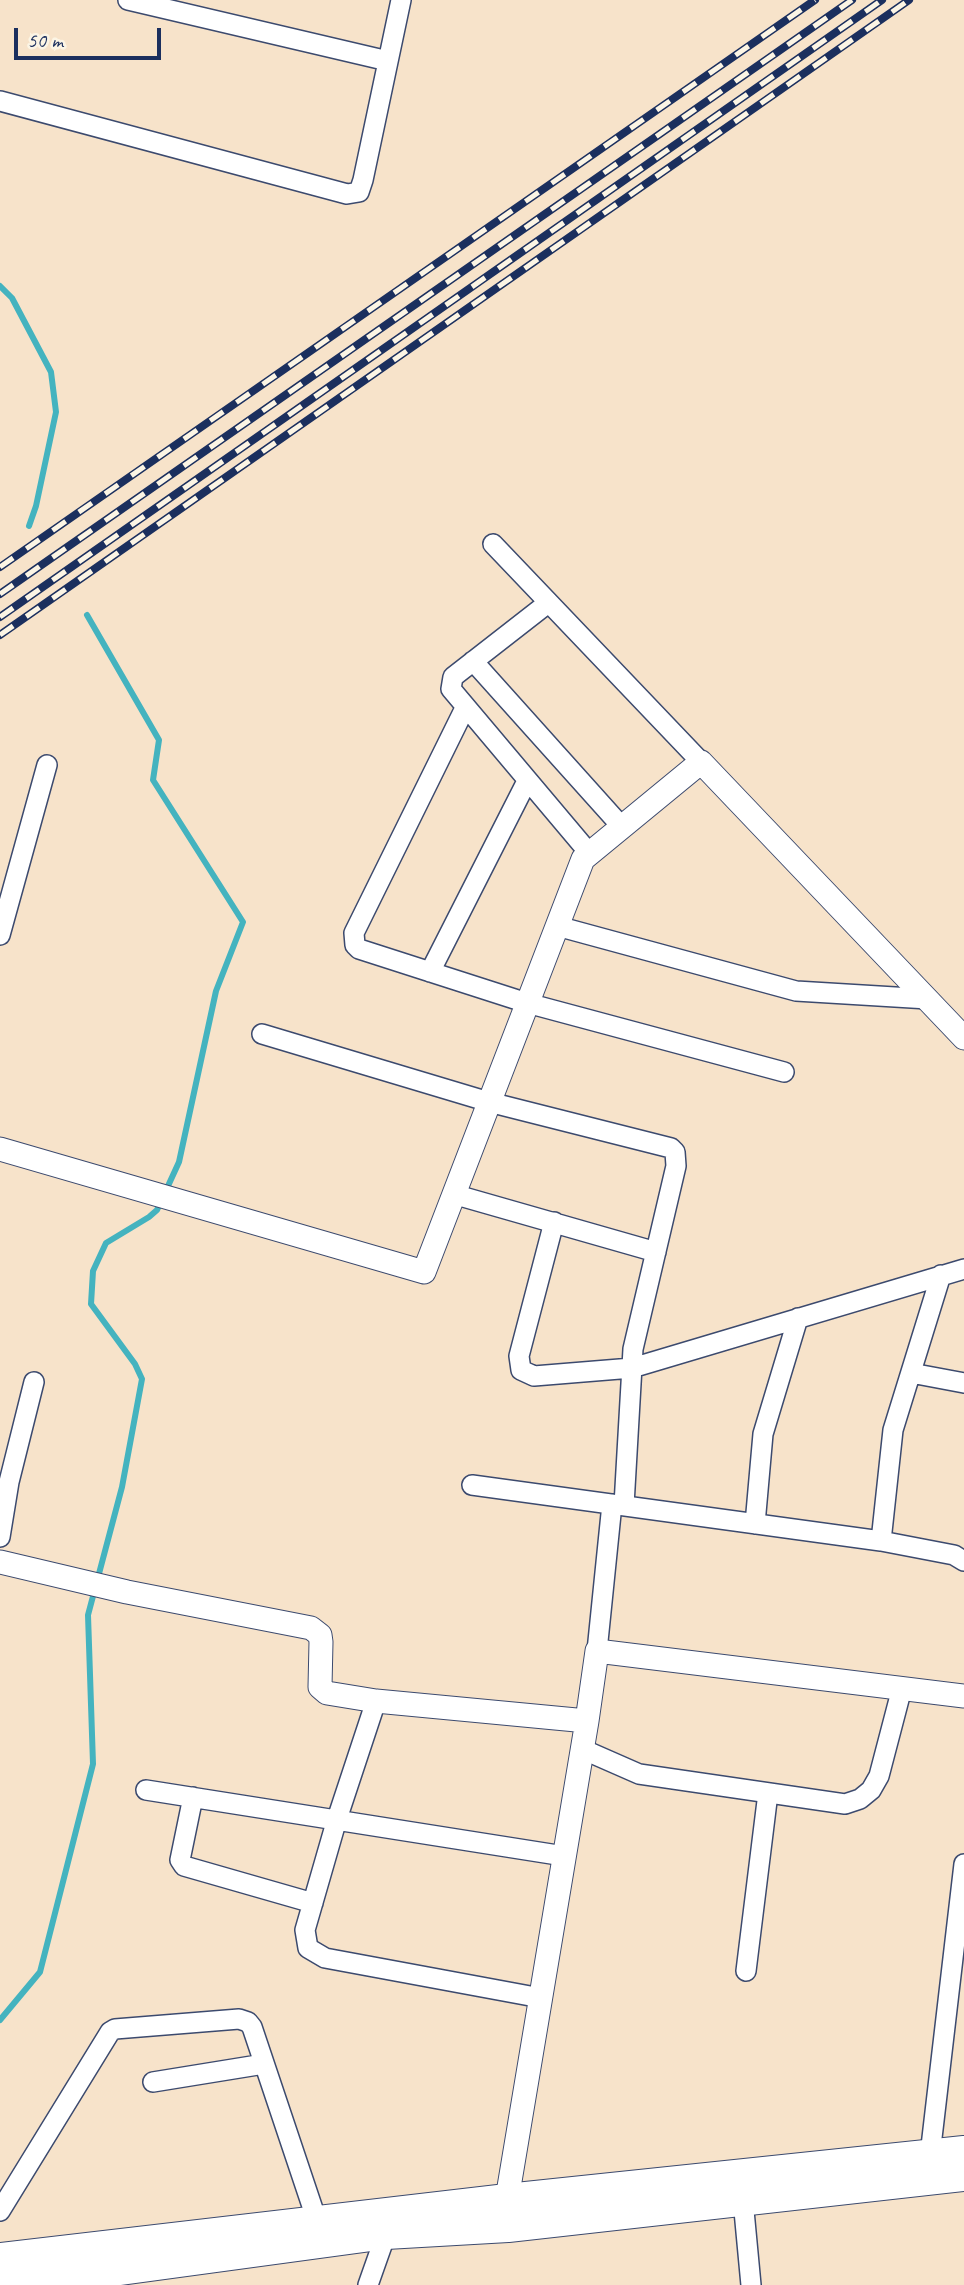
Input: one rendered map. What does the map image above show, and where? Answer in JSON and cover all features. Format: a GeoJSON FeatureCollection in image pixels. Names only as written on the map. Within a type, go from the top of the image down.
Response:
{"type":"FeatureCollection","features":[{"type":"Feature","properties":{"kind":"main road"},"geometry":{"type":"LineString","coordinates":[[0,2258],[507,2199],[964,2151]]}},
{"type":"Feature","properties":{"kind":"main road"},"geometry":{"type":"LineString","coordinates":[[9,2285],[386,2234],[508,2227],[964,2176]]}},
{"type":"Feature","properties":{"kind":"street"},"geometry":{"type":"LineString","coordinates":[[128,0],[388,61]]}},
{"type":"Feature","properties":{"kind":"street"},"geometry":{"type":"LineString","coordinates":[[0,101],[347,194],[359,192],[401,0]]}},
{"type":"Feature","properties":{"kind":"street"},"geometry":{"type":"LineString","coordinates":[[493,544],[963,1035]]}},
{"type":"Feature","properties":{"kind":"street"},"geometry":{"type":"LineString","coordinates":[[548,603],[453,677],[451,689],[590,854]]}},
{"type":"Feature","properties":{"kind":"street"},"geometry":{"type":"LineString","coordinates":[[473,661],[622,827]]}},
{"type":"Feature","properties":{"kind":"street"},"geometry":{"type":"LineString","coordinates":[[465,708],[354,933],[355,945],[359,949],[527,1003],[784,1072]]}},
{"type":"Feature","properties":{"kind":"street"},"geometry":{"type":"LineString","coordinates":[[0,1149],[424,1272],[583,859],[701,762]]}},
{"type":"Feature","properties":{"kind":"street"},"geometry":{"type":"LineString","coordinates":[[1,929],[47,765]]}},
{"type":"Feature","properties":{"kind":"street"},"geometry":{"type":"LineString","coordinates":[[430,972],[527,781]]}},
{"type":"Feature","properties":{"kind":"street"},"geometry":{"type":"LineString","coordinates":[[557,926],[796,991],[928,999]]}},
{"type":"Feature","properties":{"kind":"street"},"geometry":{"type":"LineString","coordinates":[[262,1034],[489,1102],[671,1148],[675,1152],[676,1166],[633,1349],[618,1505],[587,1721],[507,2199]]}},
{"type":"Feature","properties":{"kind":"street"},"geometry":{"type":"LineString","coordinates":[[453,1194],[656,1252]]}},
{"type":"Feature","properties":{"kind":"street"},"geometry":{"type":"LineString","coordinates":[[554,1222],[519,1356],[521,1370],[534,1376],[632,1368],[964,1269]]}},
{"type":"Feature","properties":{"kind":"street"},"geometry":{"type":"LineString","coordinates":[[881,1541],[893,1430],[941,1275]]}},
{"type":"Feature","properties":{"kind":"street"},"geometry":{"type":"LineString","coordinates":[[755,1524],[763,1434],[798,1318]]}},
{"type":"Feature","properties":{"kind":"street"},"geometry":{"type":"LineString","coordinates":[[911,1373],[964,1383]]}},
{"type":"Feature","properties":{"kind":"street"},"geometry":{"type":"LineString","coordinates":[[0,1537],[5,1481],[34,1382]]}},
{"type":"Feature","properties":{"kind":"street"},"geometry":{"type":"LineString","coordinates":[[472,1485],[881,1541],[954,1555],[964,1561]]}},
{"type":"Feature","properties":{"kind":"street"},"geometry":{"type":"LineString","coordinates":[[0,1562],[127,1592],[311,1628],[320,1634],[320,1687],[327,1693],[376,1702],[587,1721]]}},
{"type":"Feature","properties":{"kind":"street"},"geometry":{"type":"LineString","coordinates":[[597,1651],[964,1696]]}},
{"type":"Feature","properties":{"kind":"street"},"geometry":{"type":"LineString","coordinates":[[582,1749],[639,1774],[845,1804],[860,1799],[871,1790],[880,1776],[902,1688]]}},
{"type":"Feature","properties":{"kind":"street"},"geometry":{"type":"LineString","coordinates":[[376,1702],[337,1819],[305,1930],[308,1948],[315,1955],[324,1958],[541,1998]]}},
{"type":"Feature","properties":{"kind":"street"},"geometry":{"type":"LineString","coordinates":[[146,1790],[564,1856]]}},
{"type":"Feature","properties":{"kind":"street"},"geometry":{"type":"LineString","coordinates":[[746,1971],[768,1793]]}},
{"type":"Feature","properties":{"kind":"street"},"geometry":{"type":"LineString","coordinates":[[193,1797],[180,1860],[184,1866],[313,1903]]}},
{"type":"Feature","properties":{"kind":"street"},"geometry":{"type":"LineString","coordinates":[[930,2155],[964,1864]]}},
{"type":"Feature","properties":{"kind":"street"},"geometry":{"type":"LineString","coordinates":[[0,2211],[110,2032],[116,2029],[244,2020],[252,2027],[317,2221]]}},
{"type":"Feature","properties":{"kind":"street"},"geometry":{"type":"LineString","coordinates":[[153,2082],[264,2064]]}},
{"type":"Feature","properties":{"kind":"street"},"geometry":{"type":"LineString","coordinates":[[743,2200],[751,2285]]}},
{"type":"Feature","properties":{"kind":"street"},"geometry":{"type":"LineString","coordinates":[[368,2285],[386,2234]]}},
{"type":"Feature","properties":{"kind":"waterway"},"geometry":{"type":"LineString","coordinates":[[0,286],[12,298],[51,372],[56,412],[36,506],[29,526]]}},
{"type":"Feature","properties":{"kind":"waterway"},"geometry":{"type":"LineString","coordinates":[[0,2020],[40,1972],[93,1764],[88,1615],[122,1487],[142,1379],[135,1364],[91,1304],[93,1271],[106,1243],[157,1210],[179,1162],[216,991],[243,922],[153,780],[159,740],[87,615]]}},
{"type":"Feature","properties":{"kind":"railway"},"geometry":{"type":"LineString","coordinates":[[0,567],[815,0]]}},
{"type":"Feature","properties":{"kind":"railway"},"geometry":{"type":"LineString","coordinates":[[0,594],[852,0]]}},
{"type":"Feature","properties":{"kind":"railway"},"geometry":{"type":"LineString","coordinates":[[0,617],[882,0]]}},
{"type":"Feature","properties":{"kind":"railway"},"geometry":{"type":"LineString","coordinates":[[0,635],[909,0]]}}]}
